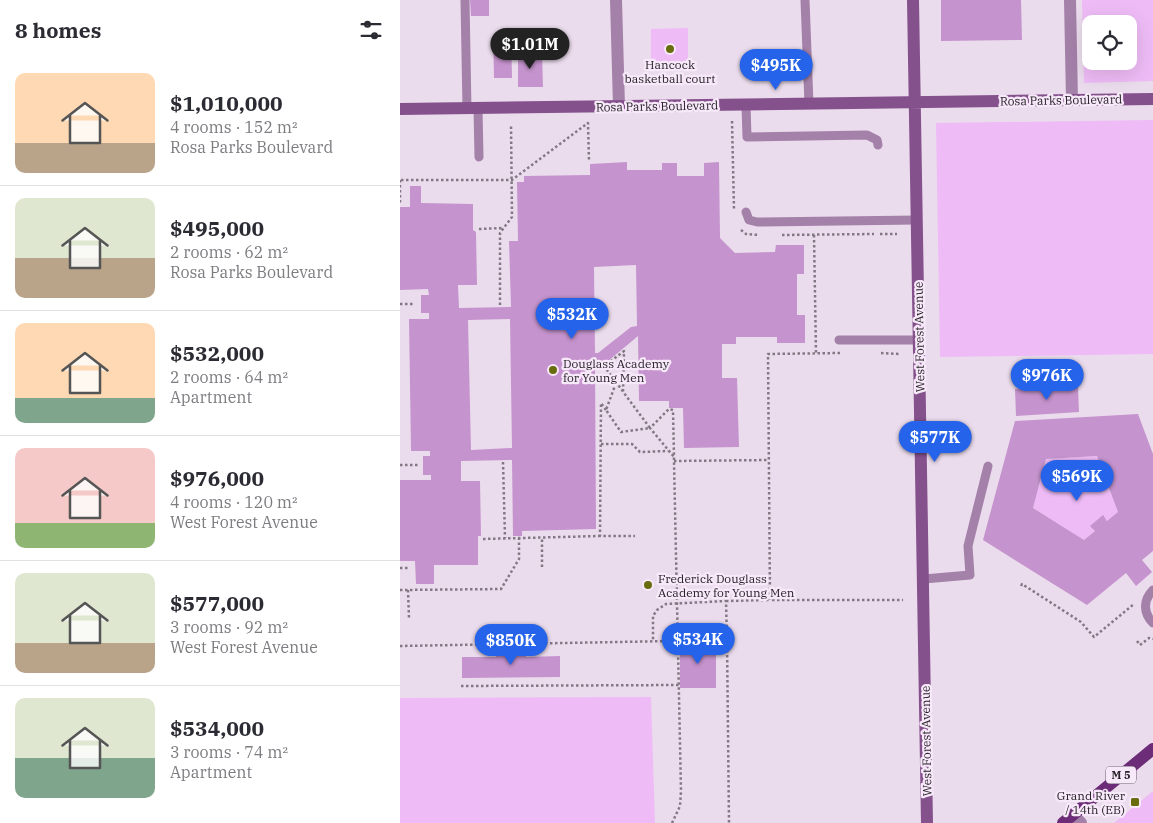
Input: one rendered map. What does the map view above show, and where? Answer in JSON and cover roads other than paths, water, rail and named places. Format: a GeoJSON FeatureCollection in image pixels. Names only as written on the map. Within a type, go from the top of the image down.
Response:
{"type":"FeatureCollection","features":[{"type":"Feature","properties":{"kind":"main road","name":"M 5"},"geometry":{"type":"LineString","coordinates":[[1063,823],[1077,819],[1153,749]]}},
{"type":"Feature","properties":{"kind":"street"},"geometry":{"type":"LineString","coordinates":[[616,0],[619,106]]}},
{"type":"Feature","properties":{"kind":"street","name":"West Forest Avenue"},"geometry":{"type":"LineString","coordinates":[[913,0],[927,823]]}},
{"type":"Feature","properties":{"kind":"street"},"geometry":{"type":"LineString","coordinates":[[1070,0],[1072,100]]}},
{"type":"Feature","properties":{"kind":"street","name":"Rosa Parks Boulevard"},"geometry":{"type":"LineString","coordinates":[[400,109],[1153,99]]}},
{"type":"Feature","properties":{"kind":"lane"},"geometry":{"type":"LineString","coordinates":[[465,0],[473,109],[479,157]]}},
{"type":"Feature","properties":{"kind":"lane"},"geometry":{"type":"LineString","coordinates":[[805,0],[809,104]]}},
{"type":"Feature","properties":{"kind":"lane"},"geometry":{"type":"LineString","coordinates":[[746,105],[747,137],[868,135],[877,140],[878,144]]}},
{"type":"Feature","properties":{"kind":"lane"},"geometry":{"type":"LineString","coordinates":[[746,212],[749,220],[756,222],[917,220]]}},
{"type":"Feature","properties":{"kind":"lane"},"geometry":{"type":"LineString","coordinates":[[839,340],[919,340]]}},
{"type":"Feature","properties":{"kind":"lane"},"geometry":{"type":"LineString","coordinates":[[924,579],[970,575],[968,568],[968,546],[988,466]]}},
{"type":"Feature","properties":{"kind":"lane"},"geometry":{"type":"LineString","coordinates":[[1153,590],[1147,597],[1145,610],[1153,623]]}},
{"type":"Feature","properties":{"kind":"place","name":"Hancock basketball court"},"geometry":{"type":"Point","coordinates":[670,49]}},
{"type":"Feature","properties":{"kind":"place","name":"Douglass Academy for Young Men"},"geometry":{"type":"Point","coordinates":[553,370]}},
{"type":"Feature","properties":{"kind":"place","name":"Frederick Douglass Academy for Young Men"},"geometry":{"type":"Point","coordinates":[648,585]}},
{"type":"Feature","properties":{"kind":"place","name":"Grand River / 14th (EB)"},"geometry":{"type":"Point","coordinates":[1135,802]}}]}
